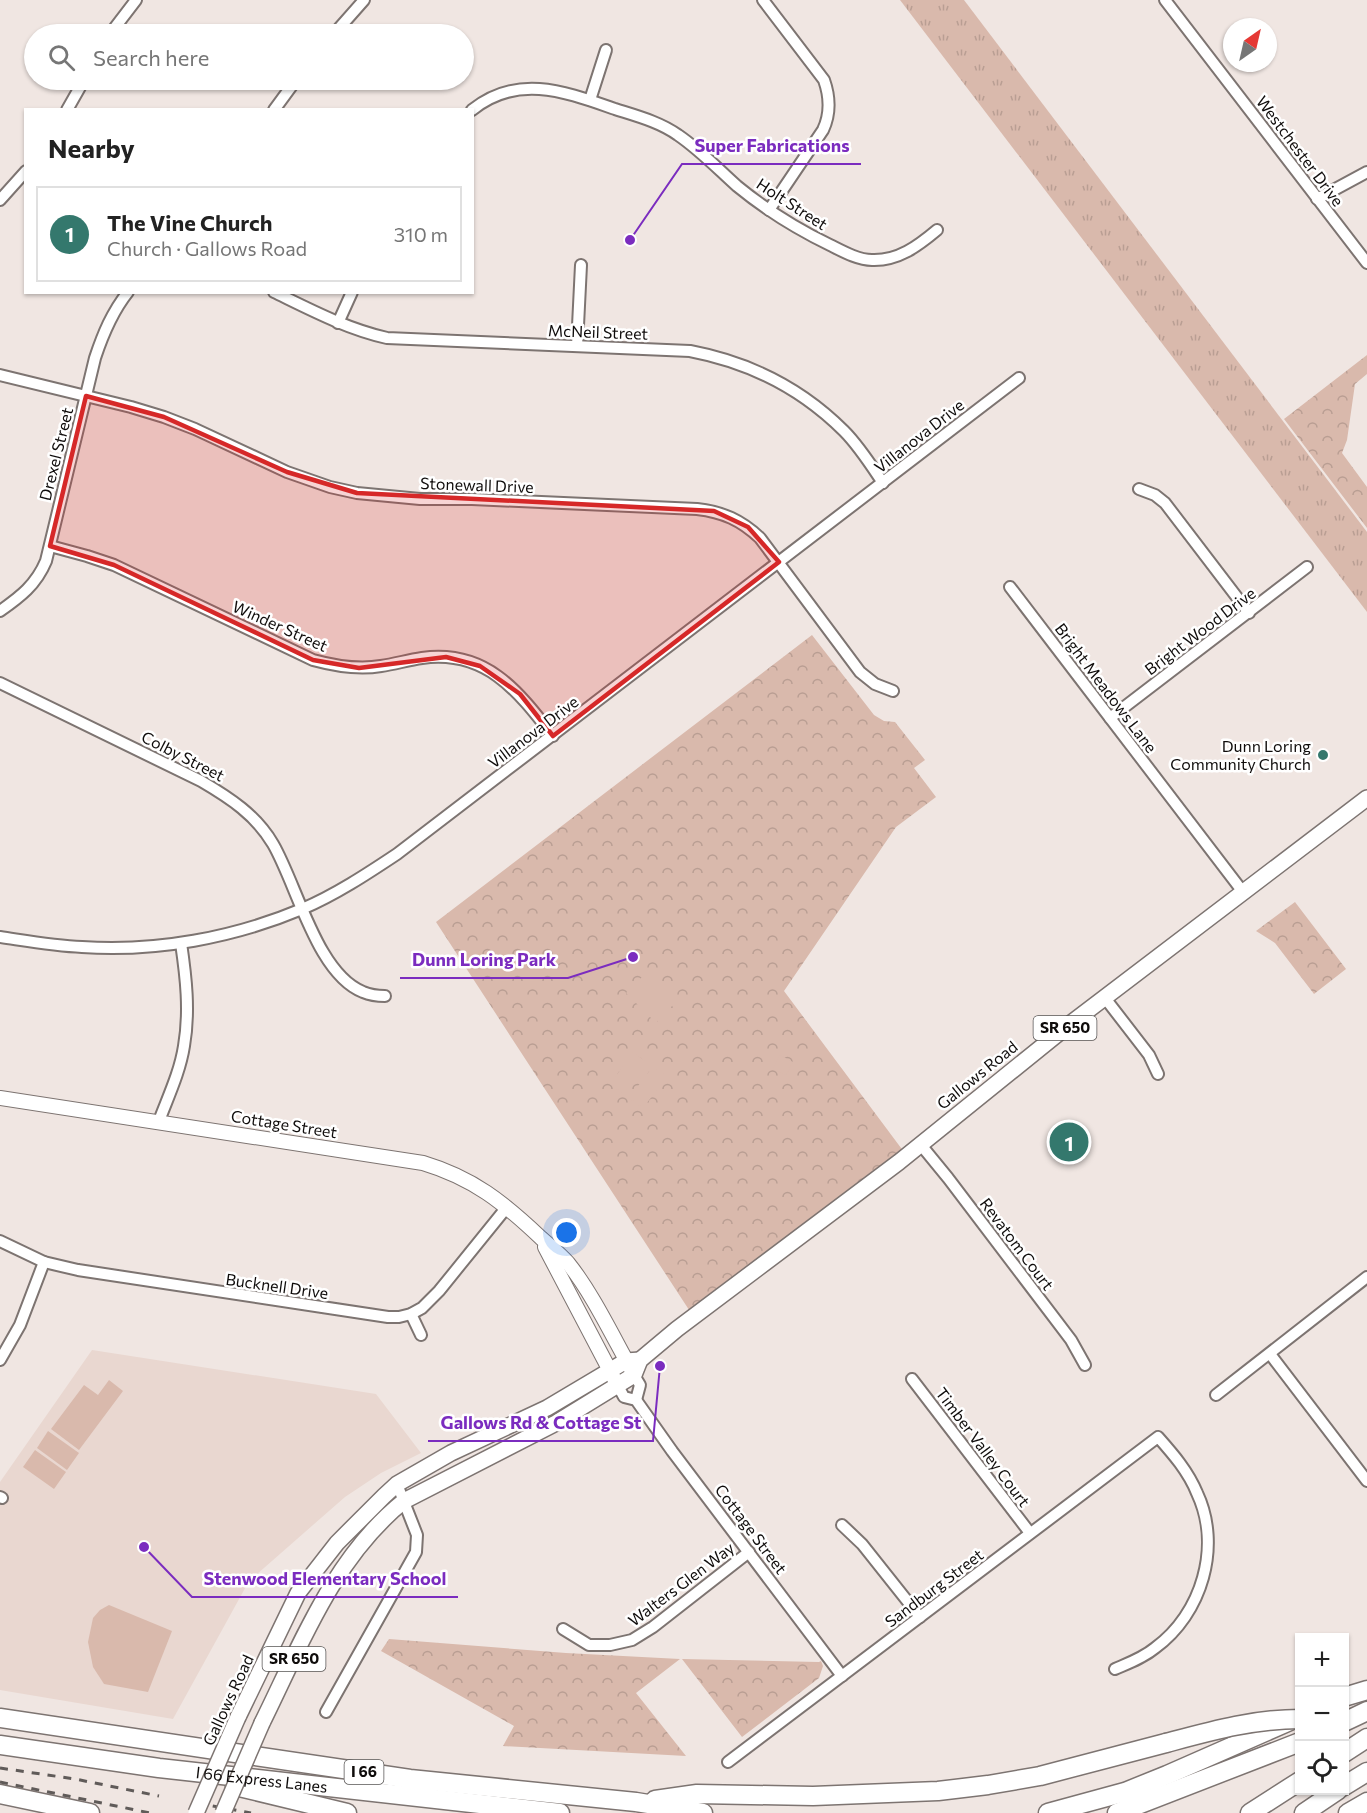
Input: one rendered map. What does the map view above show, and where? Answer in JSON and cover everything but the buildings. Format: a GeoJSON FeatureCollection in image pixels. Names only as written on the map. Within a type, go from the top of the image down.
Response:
{"type":"FeatureCollection","features":[{"type":"Feature","properties":{"kind":"highway"},"geometry":{"type":"LineString","coordinates":[[1349,1695],[1367,1690]]}},
{"type":"Feature","properties":{"kind":"highway"},"geometry":{"type":"LineString","coordinates":[[1349,1721],[1367,1711]]}},
{"type":"Feature","properties":{"kind":"highway","name":"I 66"},"geometry":{"type":"LineString","coordinates":[[0,1718],[410,1779],[636,1802],[703,1813]]}},
{"type":"Feature","properties":{"kind":"highway"},"geometry":{"type":"LineString","coordinates":[[636,1802],[697,1794],[813,1796],[948,1790],[1040,1776],[1240,1724],[1295,1718]]}},
{"type":"Feature","properties":{"kind":"highway"},"geometry":{"type":"LineString","coordinates":[[1048,1813],[1125,1792],[1295,1720]]}},
{"type":"Feature","properties":{"kind":"highway"},"geometry":{"type":"LineString","coordinates":[[1349,1726],[1367,1733]]}},
{"type":"Feature","properties":{"kind":"highway"},"geometry":{"type":"LineString","coordinates":[[1349,1751],[1367,1740]]}},
{"type":"Feature","properties":{"kind":"highway"},"geometry":{"type":"LineString","coordinates":[[1119,1812],[1295,1744]]}},
{"type":"Feature","properties":{"kind":"highway","name":"I 66 Express Lanes"},"geometry":{"type":"LineString","coordinates":[[0,1745],[159,1768],[560,1813]]}},
{"type":"Feature","properties":{"kind":"highway"},"geometry":{"type":"LineString","coordinates":[[159,1768],[346,1813]]}},
{"type":"Feature","properties":{"kind":"highway"},"geometry":{"type":"LineString","coordinates":[[1349,1783],[1367,1772]]}},
{"type":"Feature","properties":{"kind":"highway"},"geometry":{"type":"LineString","coordinates":[[1250,1813],[1295,1784]]}},
{"type":"Feature","properties":{"kind":"highway"},"geometry":{"type":"LineString","coordinates":[[0,1794],[90,1813]]}},
{"type":"Feature","properties":{"kind":"highway"},"geometry":{"type":"LineString","coordinates":[[1305,1813],[1332,1795]]}},
{"type":"Feature","properties":{"kind":"highway"},"geometry":{"type":"LineString","coordinates":[[1348,1813],[1367,1802]]}},
{"type":"Feature","properties":{"kind":"main road","name":"Gallows Road"},"geometry":{"type":"LineString","coordinates":[[196,1813],[238,1717],[298,1593],[337,1543],[398,1484],[451,1453],[547,1408],[610,1371],[633,1361],[921,1145],[1019,1064],[1367,798]]}},
{"type":"Feature","properties":{"kind":"main road","name":"Gallows Road"},"geometry":{"type":"LineString","coordinates":[[633,1361],[634,1376]]}},
{"type":"Feature","properties":{"kind":"main road","name":"SR 650"},"geometry":{"type":"LineString","coordinates":[[223,1813],[262,1723],[317,1610],[341,1570],[375,1527],[404,1501],[528,1438],[634,1376]]}},
{"type":"Feature","properties":{"kind":"street"},"geometry":{"type":"LineString","coordinates":[[118,24],[136,0]]}},
{"type":"Feature","properties":{"kind":"street"},"geometry":{"type":"LineString","coordinates":[[343,24],[364,0]]}},
{"type":"Feature","properties":{"kind":"street"},"geometry":{"type":"LineString","coordinates":[[764,0],[824,80],[829,92],[830,106],[823,130],[769,210]]}},
{"type":"Feature","properties":{"kind":"street","name":"Westchester Drive"},"geometry":{"type":"LineString","coordinates":[[1165,0],[1367,263]]}},
{"type":"Feature","properties":{"kind":"street"},"geometry":{"type":"LineString","coordinates":[[590,100],[606,50]]}},
{"type":"Feature","properties":{"kind":"street","name":"Holt Street"},"geometry":{"type":"LineString","coordinates":[[474,109],[488,99],[504,93],[533,87],[563,92],[649,120],[689,143],[769,210],[844,252],[869,260],[884,260],[901,255],[920,244],[937,230]]}},
{"type":"Feature","properties":{"kind":"street"},"geometry":{"type":"LineString","coordinates":[[67,108],[78,90]]}},
{"type":"Feature","properties":{"kind":"street"},"geometry":{"type":"LineString","coordinates":[[275,108],[289,90]]}},
{"type":"Feature","properties":{"kind":"street"},"geometry":{"type":"LineString","coordinates":[[1317,199],[1367,172]]}},
{"type":"Feature","properties":{"kind":"street"},"geometry":{"type":"LineString","coordinates":[[0,200],[24,173]]}},
{"type":"Feature","properties":{"kind":"street"},"geometry":{"type":"LineString","coordinates":[[577,346],[581,264]]}},
{"type":"Feature","properties":{"kind":"street","name":"Drexel Street"},"geometry":{"type":"LineString","coordinates":[[0,611],[30,588],[41,574],[50,546],[95,358],[105,331],[127,294]]}},
{"type":"Feature","properties":{"kind":"street","name":"McNeil Street"},"geometry":{"type":"LineString","coordinates":[[278,294],[338,323],[366,333],[395,339],[690,351],[741,364],[778,381],[814,404],[844,431],[883,483]]}},
{"type":"Feature","properties":{"kind":"street"},"geometry":{"type":"LineString","coordinates":[[338,323],[351,294]]}},
{"type":"Feature","properties":{"kind":"street","name":"Stonewall Drive"},"geometry":{"type":"LineString","coordinates":[[0,375],[164,417],[287,472],[330,487],[357,493],[420,499],[472,499],[697,509],[730,516],[760,538],[860,672],[875,684],[893,691]]}},
{"type":"Feature","properties":{"kind":"street","name":"Villanova Drive"},"geometry":{"type":"LineString","coordinates":[[0,937],[84,948],[181,943],[240,931],[303,909],[356,880],[397,854],[553,736],[1019,378]]}},
{"type":"Feature","properties":{"kind":"street"},"geometry":{"type":"LineString","coordinates":[[1139,489],[1155,495],[1165,503],[1249,613]]}},
{"type":"Feature","properties":{"kind":"street","name":"Winder Street"},"geometry":{"type":"LineString","coordinates":[[50,546],[114,565],[313,660],[359,668],[446,657],[480,666],[500,677],[520,694],[553,736]]}},
{"type":"Feature","properties":{"kind":"street","name":"Bright Wood Drive"},"geometry":{"type":"LineString","coordinates":[[1110,718],[1307,567]]}},
{"type":"Feature","properties":{"kind":"street","name":"Bright Meadows Lane"},"geometry":{"type":"LineString","coordinates":[[1010,587],[1243,892]]}},
{"type":"Feature","properties":{"kind":"street","name":"Colby Street"},"geometry":{"type":"LineString","coordinates":[[0,683],[191,775],[230,797],[252,816],[274,845],[310,929],[323,952],[344,980],[364,993],[385,996]]}},
{"type":"Feature","properties":{"kind":"street"},"geometry":{"type":"LineString","coordinates":[[159,1122],[179,1069],[184,1046],[188,1005],[181,943]]}},
{"type":"Feature","properties":{"kind":"street"},"geometry":{"type":"LineString","coordinates":[[1105,998],[1149,1055],[1158,1074]]}},
{"type":"Feature","properties":{"kind":"street","name":"Cottage Street"},"geometry":{"type":"LineString","coordinates":[[0,1098],[423,1163],[468,1180],[507,1207],[567,1262],[633,1361]]}},
{"type":"Feature","properties":{"kind":"street","name":"Revatom Court"},"geometry":{"type":"LineString","coordinates":[[921,1145],[1050,1311],[1071,1340],[1085,1365]]}},
{"type":"Feature","properties":{"kind":"street"},"geometry":{"type":"LineString","coordinates":[[421,1335],[411,1314],[422,1308],[439,1292],[507,1207]]}},
{"type":"Feature","properties":{"kind":"street","name":"Cottage Street"},"geometry":{"type":"LineString","coordinates":[[540,1237],[624,1397],[636,1400],[842,1676]]}},
{"type":"Feature","properties":{"kind":"street","name":"Bucknell Drive"},"geometry":{"type":"LineString","coordinates":[[0,1241],[44,1262],[78,1270],[388,1317],[411,1314]]}},
{"type":"Feature","properties":{"kind":"street"},"geometry":{"type":"LineString","coordinates":[[0,1360],[17,1332],[44,1262]]}},
{"type":"Feature","properties":{"kind":"street"},"geometry":{"type":"LineString","coordinates":[[1216,1395],[1367,1276]]}},
{"type":"Feature","properties":{"kind":"street"},"geometry":{"type":"LineString","coordinates":[[1270,1354],[1367,1481]]}},
{"type":"Feature","properties":{"kind":"street"},"geometry":{"type":"LineString","coordinates":[[634,1376],[640,1385],[636,1400]]}},
{"type":"Feature","properties":{"kind":"street","name":"Timber Valley Court"},"geometry":{"type":"LineString","coordinates":[[912,1379],[1030,1533]]}},
{"type":"Feature","properties":{"kind":"street","name":"Sandburg Street"},"geometry":{"type":"LineString","coordinates":[[728,1762],[1158,1437],[1190,1477],[1198,1495],[1207,1530],[1206,1569],[1192,1606],[1170,1636],[1142,1658],[1114,1669]]}},
{"type":"Feature","properties":{"kind":"street"},"geometry":{"type":"LineString","coordinates":[[326,1712],[416,1552],[417,1535],[398,1484]]}},
{"type":"Feature","properties":{"kind":"street"},"geometry":{"type":"LineString","coordinates":[[842,1526],[862,1544],[920,1617]]}},
{"type":"Feature","properties":{"kind":"street","name":"Walters Glen Way"},"geometry":{"type":"LineString","coordinates":[[563,1629],[589,1645],[610,1645],[632,1640],[653,1627],[749,1552]]}},
{"type":"Feature","properties":{"kind":"highlighted area"},"geometry":{"type":"Polygon","coordinates":[[[86,396],[164,417],[287,472],[357,493],[714,511],[748,527],[779,562],[553,736],[520,694],[480,666],[446,657],[359,668],[313,660],[114,565],[50,546],[86,396]]]}},
{"type":"Feature","properties":{"kind":"shaded area"},"geometry":{"type":"Polygon","coordinates":[[[92,1350],[376,1394],[421,1453],[381,1473],[345,1497],[249,1581],[173,1719],[0,1690],[0,1482],[92,1350]]]}},
{"type":"Feature","properties":{"kind":"green space"},"geometry":{"type":"Polygon","coordinates":[[[900,0],[964,0],[1367,532],[1367,612],[900,0]]]}},
{"type":"Feature","properties":{"kind":"green space"},"geometry":{"type":"Polygon","coordinates":[[[1367,355],[1367,374],[1355,384],[1347,440],[1342,453],[1367,487],[1367,528],[1284,419],[1367,355]]]}},
{"type":"Feature","properties":{"kind":"green space"},"geometry":{"type":"Polygon","coordinates":[[[812,635],[874,715],[884,721],[895,722],[925,760],[914,768],[936,797],[896,827],[784,991],[907,1156],[693,1316],[436,922],[812,635]]]}},
{"type":"Feature","properties":{"kind":"green space"},"geometry":{"type":"Polygon","coordinates":[[[1295,902],[1346,969],[1314,994],[1275,943],[1256,931],[1295,902]]]}},
{"type":"Feature","properties":{"kind":"green space"},"geometry":{"type":"Polygon","coordinates":[[[643,976],[673,1005],[656,1023],[626,993],[643,976]]]}},
{"type":"Feature","properties":{"kind":"green space"},"geometry":{"type":"Polygon","coordinates":[[[633,1052],[648,1063],[625,1095],[610,1084],[633,1052]]]}},
{"type":"Feature","properties":{"kind":"green space"},"geometry":{"type":"Polygon","coordinates":[[[780,1055],[793,1062],[786,1075],[773,1069],[780,1055]]]}},
{"type":"Feature","properties":{"kind":"green space"},"geometry":{"type":"Polygon","coordinates":[[[653,1066],[667,1077],[643,1108],[629,1098],[653,1066]]]}},
{"type":"Feature","properties":{"kind":"green space"},"geometry":{"type":"Polygon","coordinates":[[[109,1380],[123,1391],[79,1450],[51,1429],[84,1385],[98,1395],[109,1380]]]}},
{"type":"Feature","properties":{"kind":"green space"},"geometry":{"type":"Polygon","coordinates":[[[48,1431],[79,1453],[67,1470],[37,1448],[48,1431]]]}},
{"type":"Feature","properties":{"kind":"green space"},"geometry":{"type":"Polygon","coordinates":[[[35,1450],[66,1472],[54,1489],[23,1467],[35,1450]]]}},
{"type":"Feature","properties":{"kind":"green space"},"geometry":{"type":"Polygon","coordinates":[[[109,1605],[172,1631],[148,1692],[104,1684],[93,1667],[88,1642],[93,1618],[109,1605]]]}},
{"type":"Feature","properties":{"kind":"green space"},"geometry":{"type":"Polygon","coordinates":[[[389,1639],[566,1653],[680,1659],[636,1693],[686,1756],[503,1746],[514,1726],[381,1651],[389,1639]]]}},
{"type":"Feature","properties":{"kind":"green space"},"geometry":{"type":"Polygon","coordinates":[[[682,1659],[821,1661],[823,1666],[819,1678],[742,1737],[682,1659]]]}},
{"type":"Feature","properties":{"kind":"railway"},"geometry":{"type":"LineString","coordinates":[[0,1768],[75,1779],[159,1796]]}},
{"type":"Feature","properties":{"kind":"railway"},"geometry":{"type":"LineString","coordinates":[[0,1782],[150,1813]]}},
{"type":"Feature","properties":{"kind":"railway"},"geometry":{"type":"LineString","coordinates":[[197,1803],[251,1813]]}},
{"type":"Feature","properties":{"kind":"place","name":"Super Fabrications"},"geometry":{"type":"Point","coordinates":[630,240]}},
{"type":"Feature","properties":{"kind":"place","name":"Dunn Loring Community Church"},"geometry":{"type":"Point","coordinates":[1323,755]}},
{"type":"Feature","properties":{"kind":"place","name":"Dunn Loring Park"},"geometry":{"type":"Point","coordinates":[633,957]}},
{"type":"Feature","properties":{"kind":"place","name":"The Vine Church"},"geometry":{"type":"Point","coordinates":[1069,1142]}},
{"type":"Feature","properties":{"kind":"place","name":"Gallows Rd & Cottage St"},"geometry":{"type":"Point","coordinates":[660,1366]}},
{"type":"Feature","properties":{"kind":"place","name":"Stenwood Elementary School"},"geometry":{"type":"Point","coordinates":[144,1547]}}]}
